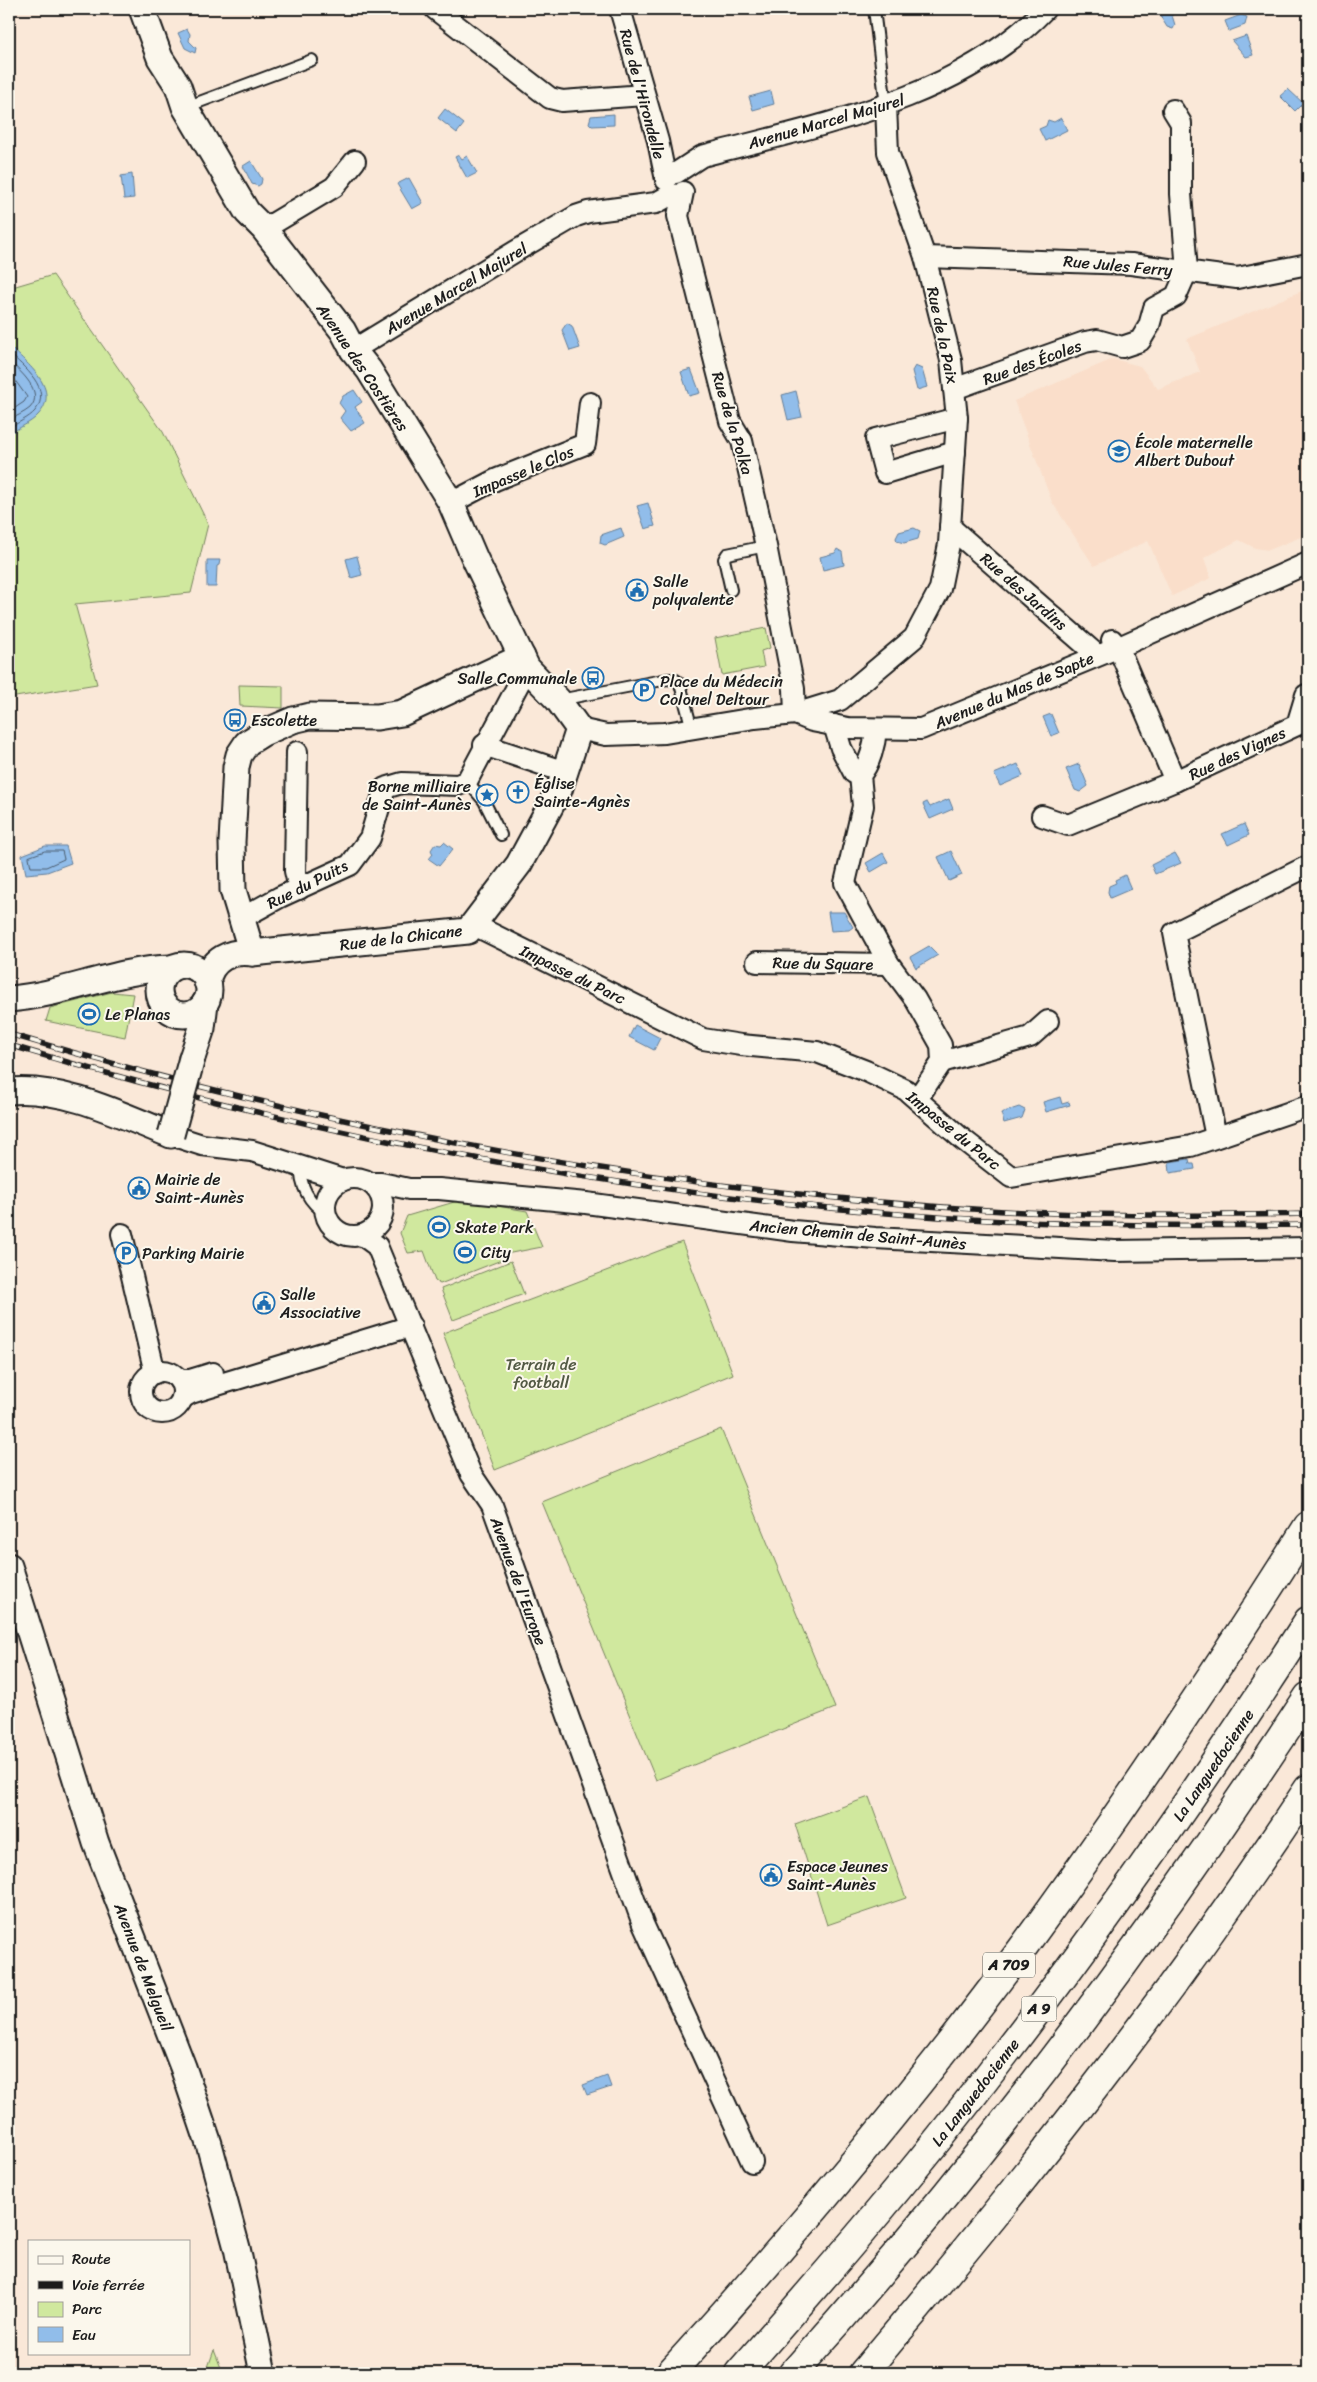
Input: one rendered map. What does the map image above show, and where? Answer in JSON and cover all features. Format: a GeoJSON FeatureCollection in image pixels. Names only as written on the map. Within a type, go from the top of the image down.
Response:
{"type":"FeatureCollection","features":[{"type":"Feature","properties":{"kind":"highway","name":"A 709"},"geometry":{"type":"LineString","coordinates":[[670,2373],[838,2181],[903,2102],[1022,1948],[1159,1754],[1308,1526]]}},
{"type":"Feature","properties":{"kind":"highway","name":"La Languedocienne"},"geometry":{"type":"LineString","coordinates":[[739,2373],[862,2232],[1014,2042],[1133,1882],[1308,1621]]}},
{"type":"Feature","properties":{"kind":"highway","name":"A 9"},"geometry":{"type":"LineString","coordinates":[[793,2373],[888,2264],[1038,2078],[1196,1864],[1308,1697]]}},
{"type":"Feature","properties":{"kind":"highway"},"geometry":{"type":"LineString","coordinates":[[863,2373],[988,2224],[1115,2062],[1236,1895],[1308,1789]]}},
{"type":"Feature","properties":{"kind":"street","name":"Avenue des Costières"},"geometry":{"type":"LineString","coordinates":[[142,9],[160,58],[178,86],[185,107],[247,212],[264,229],[343,331],[369,370],[451,503],[524,663],[558,700],[579,729]]}},
{"type":"Feature","properties":{"kind":"street","name":"Rue de l'Hirondelle"},"geometry":{"type":"LineString","coordinates":[[620,9],[670,189]]}},
{"type":"Feature","properties":{"kind":"street","name":"Avenue Marcel Majurel"},"geometry":{"type":"LineString","coordinates":[[354,350],[576,216],[670,189],[702,156],[886,106],[954,76],[1012,38],[1046,9]]}},
{"type":"Feature","properties":{"kind":"street"},"geometry":{"type":"LineString","coordinates":[[436,10],[550,98],[562,101],[644,95]]}},
{"type":"Feature","properties":{"kind":"street","name":"Rue de la Paix"},"geometry":{"type":"LineString","coordinates":[[796,714],[840,700],[914,638],[940,589],[950,527],[957,418],[951,360],[925,257],[888,152],[886,106]]}},
{"type":"Feature","properties":{"kind":"street"},"geometry":{"type":"LineString","coordinates":[[1173,110],[1181,123],[1180,194],[1187,271]]}},
{"type":"Feature","properties":{"kind":"street"},"geometry":{"type":"LineString","coordinates":[[658,141],[672,153],[685,156],[702,156]]}},
{"type":"Feature","properties":{"kind":"street"},"geometry":{"type":"LineString","coordinates":[[264,229],[334,188],[356,161]]}},
{"type":"Feature","properties":{"kind":"street","name":"Rue de la Polka"},"geometry":{"type":"LineString","coordinates":[[670,189],[668,206],[678,216],[730,421],[742,441],[766,546],[794,689],[796,714]]}},
{"type":"Feature","properties":{"kind":"street","name":"Rue Jules Ferry"},"geometry":{"type":"LineString","coordinates":[[925,257],[1131,264],[1237,278],[1308,264]]}},
{"type":"Feature","properties":{"kind":"street","name":"Rue des Écoles"},"geometry":{"type":"LineString","coordinates":[[954,388],[1085,342],[1098,340],[1122,347],[1140,341],[1149,326],[1154,308],[1176,296],[1187,271]]}},
{"type":"Feature","properties":{"kind":"street","name":"Impasse le Clos"},"geometry":{"type":"LineString","coordinates":[[451,503],[495,480],[586,444],[590,403]]}},
{"type":"Feature","properties":{"kind":"street"},"geometry":{"type":"LineString","coordinates":[[955,452],[885,473],[876,439],[957,418]]}},
{"type":"Feature","properties":{"kind":"street","name":"Rue des Jardins"},"geometry":{"type":"LineString","coordinates":[[950,527],[1094,652]]}},
{"type":"Feature","properties":{"kind":"street","name":"Avenue du Mas de Sapte"},"geometry":{"type":"LineString","coordinates":[[1115,644],[1169,616],[1308,550]]}},
{"type":"Feature","properties":{"kind":"street","name":"Avenue du Mas de Sapte"},"geometry":{"type":"LineString","coordinates":[[579,729],[606,735],[665,733],[796,714],[812,721],[834,726],[876,730],[909,728],[916,720],[1115,644],[1308,562]]}},
{"type":"Feature","properties":{"kind":"street","name":"Rue des Vignes"},"geometry":{"type":"LineString","coordinates":[[1115,644],[1175,781]]}},
{"type":"Feature","properties":{"kind":"street"},"geometry":{"type":"LineString","coordinates":[[467,781],[524,663]]}},
{"type":"Feature","properties":{"kind":"street"},"geometry":{"type":"LineString","coordinates":[[252,953],[233,890],[232,842],[236,767],[239,755],[247,743],[263,733],[310,716],[377,717],[402,713],[524,663]]}},
{"type":"Feature","properties":{"kind":"street","name":"Rue des Vignes"},"geometry":{"type":"LineString","coordinates":[[1042,816],[1068,826],[1175,781],[1297,725],[1306,695]]}},
{"type":"Feature","properties":{"kind":"street"},"geometry":{"type":"LineString","coordinates":[[834,726],[841,748],[854,773],[860,776]]}},
{"type":"Feature","properties":{"kind":"street","name":"Rue de la Chicane"},"geometry":{"type":"LineString","coordinates":[[206,992],[212,966],[230,953],[252,953],[461,933],[474,924],[519,864],[559,790],[579,729]]}},
{"type":"Feature","properties":{"kind":"street","name":"Rue du Square"},"geometry":{"type":"LineString","coordinates":[[876,730],[875,741],[866,769],[860,776],[862,806],[845,883],[889,964],[915,999],[941,1045],[942,1062]]}},
{"type":"Feature","properties":{"kind":"street"},"geometry":{"type":"LineString","coordinates":[[484,745],[565,772]]}},
{"type":"Feature","properties":{"kind":"street"},"geometry":{"type":"LineString","coordinates":[[297,752],[295,871],[299,889]]}},
{"type":"Feature","properties":{"kind":"street","name":"Rue du Puits"},"geometry":{"type":"LineString","coordinates":[[244,923],[299,889],[350,865],[370,838],[386,788],[402,783],[458,785],[467,781]]}},
{"type":"Feature","properties":{"kind":"street"},"geometry":{"type":"LineString","coordinates":[[1216,1137],[1174,932],[1308,866]]}},
{"type":"Feature","properties":{"kind":"street"},"geometry":{"type":"LineString","coordinates":[[167,1006],[160,981],[176,966],[244,923]]}},
{"type":"Feature","properties":{"kind":"street","name":"Impasse du Parc"},"geometry":{"type":"LineString","coordinates":[[474,924],[703,1038],[741,1045],[817,1052],[866,1071],[906,1090],[961,1138],[1011,1177],[1191,1146],[1308,1106]]}},
{"type":"Feature","properties":{"kind":"street","name":"Rue du Square"},"geometry":{"type":"LineString","coordinates":[[757,962],[889,964]]}},
{"type":"Feature","properties":{"kind":"street"},"geometry":{"type":"LineString","coordinates":[[9,999],[106,980],[124,972],[176,966],[197,968],[206,992],[202,1028],[171,1135]]}},
{"type":"Feature","properties":{"kind":"street"},"geometry":{"type":"LineString","coordinates":[[106,980],[125,982],[140,987],[167,1006],[188,1033],[193,1055]]}},
{"type":"Feature","properties":{"kind":"street"},"geometry":{"type":"LineString","coordinates":[[167,1006],[192,1014],[206,992]]}},
{"type":"Feature","properties":{"kind":"street"},"geometry":{"type":"LineString","coordinates":[[917,1099],[942,1062],[1030,1037],[1048,1021]]}},
{"type":"Feature","properties":{"kind":"street"},"geometry":{"type":"LineString","coordinates":[[9,1091],[28,1090],[69,1096],[202,1145],[252,1152],[343,1180],[352,1177],[371,1183],[378,1189],[383,1212]]}},
{"type":"Feature","properties":{"kind":"street"},"geometry":{"type":"LineString","coordinates":[[306,1168],[327,1203],[329,1222],[336,1229],[370,1241],[383,1212],[409,1189]]}},
{"type":"Feature","properties":{"kind":"street"},"geometry":{"type":"LineString","coordinates":[[327,1203],[343,1180]]}},
{"type":"Feature","properties":{"kind":"street","name":"Ancien Chemin de Saint-Aunès"},"geometry":{"type":"LineString","coordinates":[[371,1183],[382,1182],[409,1189],[439,1189],[586,1203],[794,1231],[875,1238],[1115,1251],[1308,1248]]}},
{"type":"Feature","properties":{"kind":"street"},"geometry":{"type":"LineString","coordinates":[[122,1234],[155,1372]]}},
{"type":"Feature","properties":{"kind":"street","name":"Avenue de l'Europe"},"geometry":{"type":"LineString","coordinates":[[370,1241],[409,1321],[471,1474],[492,1505],[643,1924],[752,2162]]}},
{"type":"Feature","properties":{"kind":"street"},"geometry":{"type":"LineString","coordinates":[[181,1389],[193,1379],[409,1321]]}},
{"type":"Feature","properties":{"kind":"street"},"geometry":{"type":"LineString","coordinates":[[155,1372],[168,1372],[181,1389],[180,1404],[169,1412],[162,1414],[149,1408],[144,1403],[141,1389],[144,1382],[155,1372]]}},
{"type":"Feature","properties":{"kind":"street","name":"Avenue de Melgueil"},"geometry":{"type":"LineString","coordinates":[[9,1566],[96,1842],[183,2067],[210,2144],[237,2248],[263,2373]]}},
{"type":"Feature","properties":{"kind":"lane","name":"Rue de la Paix"},"geometry":{"type":"LineString","coordinates":[[874,9],[886,106]]}},
{"type":"Feature","properties":{"kind":"lane"},"geometry":{"type":"LineString","coordinates":[[185,107],[312,60]]}},
{"type":"Feature","properties":{"kind":"lane"},"geometry":{"type":"LineString","coordinates":[[731,590],[724,559],[727,554],[766,546]]}},
{"type":"Feature","properties":{"kind":"lane"},"geometry":{"type":"LineString","coordinates":[[558,700],[668,679],[676,680],[680,684],[692,728]]}},
{"type":"Feature","properties":{"kind":"lane"},"geometry":{"type":"LineString","coordinates":[[467,781],[484,801],[501,835]]}},
{"type":"Feature","properties":{"kind":"shaded area"},"geometry":{"type":"Polygon","coordinates":[[[1304,290],[1308,290],[1308,534],[1269,550],[1255,548],[1239,540],[1204,558],[1211,578],[1172,596],[1148,541],[1094,566],[1052,502],[1014,401],[1113,359],[1140,366],[1158,389],[1200,372],[1187,339],[1304,290]]]}},
{"type":"Feature","properties":{"kind":"green space"},"geometry":{"type":"Polygon","coordinates":[[[53,275],[163,432],[208,524],[191,593],[75,604],[97,684],[9,698],[9,288],[53,275]]]}},
{"type":"Feature","properties":{"kind":"green space"},"geometry":{"type":"Polygon","coordinates":[[[766,628],[770,648],[761,651],[764,667],[722,675],[715,638],[766,628]]]}},
{"type":"Feature","properties":{"kind":"green space"},"geometry":{"type":"Polygon","coordinates":[[[239,685],[283,686],[283,708],[240,706],[239,685]]]}},
{"type":"Feature","properties":{"kind":"green space","name":"Le Planas"},"geometry":{"type":"Polygon","coordinates":[[[112,992],[133,994],[125,1037],[46,1021],[50,1008],[112,992]]]}},
{"type":"Feature","properties":{"kind":"green space","name":"Skate Park"},"geometry":{"type":"Polygon","coordinates":[[[461,1200],[527,1211],[542,1247],[506,1254],[504,1259],[440,1284],[435,1281],[424,1251],[408,1253],[400,1233],[407,1216],[461,1200]]]}},
{"type":"Feature","properties":{"kind":"green space","name":"Terrain de football"},"geometry":{"type":"Polygon","coordinates":[[[682,1242],[733,1374],[495,1470],[443,1333],[682,1242]]]}},
{"type":"Feature","properties":{"kind":"green space"},"geometry":{"type":"Polygon","coordinates":[[[511,1261],[524,1294],[453,1320],[441,1289],[511,1261]]]}},
{"type":"Feature","properties":{"kind":"green space"},"geometry":{"type":"Polygon","coordinates":[[[721,1429],[835,1708],[656,1780],[542,1502],[721,1429]]]}},
{"type":"Feature","properties":{"kind":"green space"},"geometry":{"type":"Polygon","coordinates":[[[869,1797],[906,1898],[827,1925],[795,1824],[869,1797]]]}},
{"type":"Feature","properties":{"kind":"green space"},"geometry":{"type":"Polygon","coordinates":[[[214,2350],[223,2373],[206,2373],[214,2350]]]}},
{"type":"Feature","properties":{"kind":"water"},"geometry":{"type":"Polygon","coordinates":[[[1159,9],[1170,9],[1175,25],[1173,29],[1167,27],[1159,9]]]}},
{"type":"Feature","properties":{"kind":"water"},"geometry":{"type":"Polygon","coordinates":[[[1241,15],[1247,17],[1245,25],[1229,31],[1225,21],[1241,15]]]}},
{"type":"Feature","properties":{"kind":"water"},"geometry":{"type":"Polygon","coordinates":[[[187,29],[190,34],[189,41],[196,48],[195,53],[185,48],[178,33],[187,29]]]}},
{"type":"Feature","properties":{"kind":"water"},"geometry":{"type":"Polygon","coordinates":[[[1246,36],[1253,55],[1246,57],[1232,41],[1246,36]]]}},
{"type":"Feature","properties":{"kind":"water"},"geometry":{"type":"Polygon","coordinates":[[[1288,89],[1303,103],[1295,111],[1280,96],[1288,89]]]}},
{"type":"Feature","properties":{"kind":"water"},"geometry":{"type":"Polygon","coordinates":[[[771,91],[774,104],[753,110],[749,97],[771,91]]]}},
{"type":"Feature","properties":{"kind":"water"},"geometry":{"type":"Polygon","coordinates":[[[445,109],[464,124],[457,133],[438,118],[445,109]]]}},
{"type":"Feature","properties":{"kind":"water"},"geometry":{"type":"Polygon","coordinates":[[[614,114],[614,125],[592,126],[589,123],[591,116],[614,114]]]}},
{"type":"Feature","properties":{"kind":"water"},"geometry":{"type":"Polygon","coordinates":[[[1061,118],[1067,130],[1045,141],[1039,129],[1046,126],[1048,120],[1054,122],[1061,118]]]}},
{"type":"Feature","properties":{"kind":"water"},"geometry":{"type":"Polygon","coordinates":[[[459,155],[462,159],[467,156],[477,173],[467,178],[455,157],[459,155]]]}},
{"type":"Feature","properties":{"kind":"water"},"geometry":{"type":"Polygon","coordinates":[[[251,161],[262,179],[261,184],[258,186],[252,184],[243,166],[251,161]]]}},
{"type":"Feature","properties":{"kind":"water"},"geometry":{"type":"Polygon","coordinates":[[[132,174],[134,198],[124,199],[121,176],[132,174]]]}},
{"type":"Feature","properties":{"kind":"water"},"geometry":{"type":"Polygon","coordinates":[[[409,178],[423,203],[412,209],[397,184],[409,178]]]}},
{"type":"Feature","properties":{"kind":"water"},"geometry":{"type":"Polygon","coordinates":[[[567,323],[572,326],[580,348],[570,351],[562,330],[567,323]]]}},
{"type":"Feature","properties":{"kind":"water"},"geometry":{"type":"Polygon","coordinates":[[[9,346],[39,378],[46,396],[44,406],[38,415],[9,434],[9,346]]]}},
{"type":"Feature","properties":{"kind":"water"},"geometry":{"type":"Polygon","coordinates":[[[915,366],[922,369],[927,387],[917,390],[912,371],[915,366]]]}},
{"type":"Feature","properties":{"kind":"water"},"geometry":{"type":"Polygon","coordinates":[[[691,369],[700,393],[689,396],[681,372],[691,369]]]}},
{"type":"Feature","properties":{"kind":"water"},"geometry":{"type":"Polygon","coordinates":[[[354,390],[362,402],[355,407],[365,423],[351,431],[340,418],[345,411],[339,403],[343,396],[354,390]]]}},
{"type":"Feature","properties":{"kind":"water"},"geometry":{"type":"Polygon","coordinates":[[[796,391],[802,417],[788,420],[782,395],[796,391]]]}},
{"type":"Feature","properties":{"kind":"water"},"geometry":{"type":"Polygon","coordinates":[[[648,503],[655,526],[645,529],[637,506],[648,503]]]}},
{"type":"Feature","properties":{"kind":"water"},"geometry":{"type":"Polygon","coordinates":[[[621,528],[624,537],[605,545],[600,543],[601,535],[621,528]]]}},
{"type":"Feature","properties":{"kind":"water"},"geometry":{"type":"Polygon","coordinates":[[[914,528],[920,531],[918,539],[904,543],[897,541],[896,538],[899,532],[914,528]]]}},
{"type":"Feature","properties":{"kind":"water"},"geometry":{"type":"Polygon","coordinates":[[[837,549],[842,552],[844,565],[823,570],[820,557],[835,553],[837,549]]]}},
{"type":"Feature","properties":{"kind":"water"},"geometry":{"type":"Polygon","coordinates":[[[357,556],[362,575],[351,578],[346,559],[357,556]]]}},
{"type":"Feature","properties":{"kind":"water"},"geometry":{"type":"Polygon","coordinates":[[[207,560],[220,560],[217,566],[216,587],[207,587],[207,560]]]}},
{"type":"Feature","properties":{"kind":"water"},"geometry":{"type":"Polygon","coordinates":[[[1051,714],[1059,733],[1051,736],[1043,717],[1051,714]]]}},
{"type":"Feature","properties":{"kind":"water"},"geometry":{"type":"Polygon","coordinates":[[[1018,764],[1023,776],[1000,786],[994,774],[1018,764]]]}},
{"type":"Feature","properties":{"kind":"water"},"geometry":{"type":"Polygon","coordinates":[[[1079,764],[1088,786],[1080,792],[1075,790],[1066,769],[1079,764]]]}},
{"type":"Feature","properties":{"kind":"water"},"geometry":{"type":"Polygon","coordinates":[[[949,799],[953,809],[930,819],[923,804],[927,802],[930,807],[949,799]]]}},
{"type":"Feature","properties":{"kind":"water"},"geometry":{"type":"Polygon","coordinates":[[[1244,824],[1249,835],[1228,845],[1222,834],[1244,824]]]}},
{"type":"Feature","properties":{"kind":"water"},"geometry":{"type":"Polygon","coordinates":[[[444,842],[453,849],[439,866],[429,859],[433,854],[431,850],[435,844],[441,845],[444,842]]]}},
{"type":"Feature","properties":{"kind":"water"},"geometry":{"type":"Polygon","coordinates":[[[45,846],[66,846],[71,863],[47,872],[26,874],[22,855],[45,846]]]}},
{"type":"Feature","properties":{"kind":"water"},"geometry":{"type":"Polygon","coordinates":[[[951,851],[962,875],[949,881],[938,857],[951,851]]]}},
{"type":"Feature","properties":{"kind":"water"},"geometry":{"type":"Polygon","coordinates":[[[883,853],[888,862],[871,872],[866,863],[883,853]]]}},
{"type":"Feature","properties":{"kind":"water"},"geometry":{"type":"Polygon","coordinates":[[[1175,853],[1181,863],[1155,874],[1151,865],[1175,853]]]}},
{"type":"Feature","properties":{"kind":"water"},"geometry":{"type":"Polygon","coordinates":[[[1125,875],[1131,889],[1110,898],[1109,886],[1116,883],[1115,880],[1125,875]]]}},
{"type":"Feature","properties":{"kind":"water"},"geometry":{"type":"Polygon","coordinates":[[[828,912],[844,912],[853,927],[849,930],[831,931],[828,912]]]}},
{"type":"Feature","properties":{"kind":"water"},"geometry":{"type":"Polygon","coordinates":[[[929,946],[938,955],[916,968],[910,957],[929,946]]]}},
{"type":"Feature","properties":{"kind":"water"},"geometry":{"type":"Polygon","coordinates":[[[635,1025],[660,1038],[654,1050],[629,1037],[635,1025]]]}},
{"type":"Feature","properties":{"kind":"water"},"geometry":{"type":"Polygon","coordinates":[[[1060,1097],[1062,1104],[1069,1102],[1070,1105],[1046,1112],[1043,1102],[1060,1097]]]}},
{"type":"Feature","properties":{"kind":"water"},"geometry":{"type":"Polygon","coordinates":[[[1019,1107],[1025,1110],[1022,1118],[1004,1123],[1001,1113],[1019,1107]]]}},
{"type":"Feature","properties":{"kind":"water"},"geometry":{"type":"Polygon","coordinates":[[[1189,1159],[1190,1164],[1194,1164],[1195,1169],[1170,1173],[1169,1162],[1189,1159]]]}},
{"type":"Feature","properties":{"kind":"water"},"geometry":{"type":"Polygon","coordinates":[[[607,2076],[611,2087],[587,2095],[583,2085],[607,2076]]]}},
{"type":"Feature","properties":{"kind":"railway"},"geometry":{"type":"LineString","coordinates":[[9,1034],[131,1068],[377,1127],[501,1151],[626,1172],[752,1189],[877,1202],[1004,1211],[1156,1215],[1308,1214]]}},
{"type":"Feature","properties":{"kind":"railway"},"geometry":{"type":"LineString","coordinates":[[9,1045],[130,1080],[376,1139],[501,1163],[626,1183],[752,1200],[1004,1221],[1080,1224],[1308,1225]]}},
{"type":"Feature","properties":{"kind":"place","name":"École maternelle Albert Dubout"},"geometry":{"type":"Point","coordinates":[1119,451]}},
{"type":"Feature","properties":{"kind":"place","name":"Salle polyvalente"},"geometry":{"type":"Point","coordinates":[637,590]}},
{"type":"Feature","properties":{"kind":"place","name":"Salle Communale"},"geometry":{"type":"Point","coordinates":[593,678]}},
{"type":"Feature","properties":{"kind":"place","name":"Place du Médecin Colonel Deltour"},"geometry":{"type":"Point","coordinates":[644,690]}},
{"type":"Feature","properties":{"kind":"place","name":"Escolette"},"geometry":{"type":"Point","coordinates":[235,720]}},
{"type":"Feature","properties":{"kind":"place","name":"Église Sainte-Agnès"},"geometry":{"type":"Point","coordinates":[518,792]}},
{"type":"Feature","properties":{"kind":"place","name":"Borne milliaire de Saint-Aunès"},"geometry":{"type":"Point","coordinates":[487,795]}},
{"type":"Feature","properties":{"kind":"place","name":"Le Planas"},"geometry":{"type":"Point","coordinates":[89,1014]}},
{"type":"Feature","properties":{"kind":"place","name":"Mairie de Saint-Aunès"},"geometry":{"type":"Point","coordinates":[139,1188]}},
{"type":"Feature","properties":{"kind":"place","name":"Skate Park"},"geometry":{"type":"Point","coordinates":[439,1227]}},
{"type":"Feature","properties":{"kind":"place","name":"City"},"geometry":{"type":"Point","coordinates":[465,1252]}},
{"type":"Feature","properties":{"kind":"place","name":"Parking Mairie"},"geometry":{"type":"Point","coordinates":[126,1253]}},
{"type":"Feature","properties":{"kind":"place","name":"Salle Associative"},"geometry":{"type":"Point","coordinates":[264,1303]}},
{"type":"Feature","properties":{"kind":"place","name":"Espace Jeunes Saint-Aunès"},"geometry":{"type":"Point","coordinates":[771,1875]}}]}
